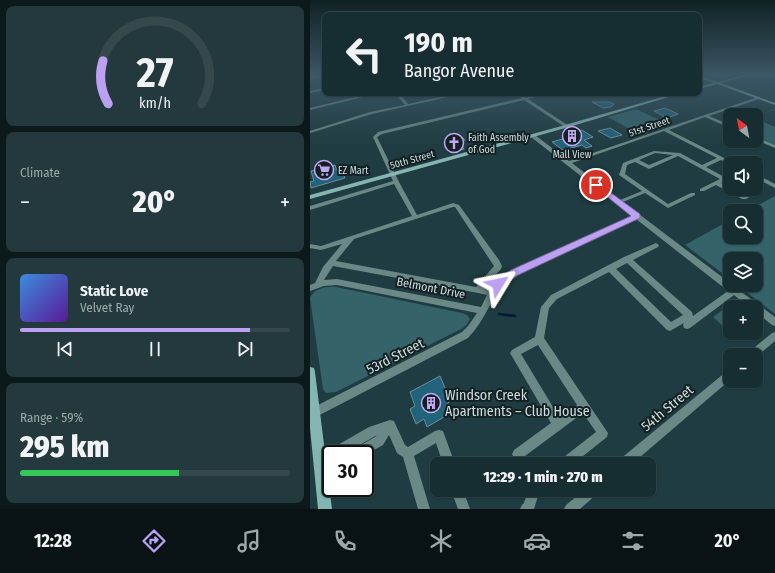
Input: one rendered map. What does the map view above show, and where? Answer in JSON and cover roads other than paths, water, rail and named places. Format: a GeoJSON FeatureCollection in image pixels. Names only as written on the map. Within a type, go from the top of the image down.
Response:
{"type":"FeatureCollection","features":[{"type":"Feature","properties":{"kind":"main road","name":"50th Street"},"geometry":{"type":"LineString","coordinates":[[311,197],[393,173],[533,136],[660,99]]}},
{"type":"Feature","properties":{"kind":"main road"},"geometry":{"type":"LineString","coordinates":[[760,99],[775,104]]}},
{"type":"Feature","properties":{"kind":"main road"},"geometry":{"type":"LineString","coordinates":[[310,372],[312,414],[322,447]]}},
{"type":"Feature","properties":{"kind":"main road"},"geometry":{"type":"LineString","coordinates":[[325,509],[326,497]]}},
{"type":"Feature","properties":{"kind":"street"},"geometry":{"type":"LineString","coordinates":[[310,109],[353,99]]}},
{"type":"Feature","properties":{"kind":"street"},"geometry":{"type":"LineString","coordinates":[[402,99],[407,105]]}},
{"type":"Feature","properties":{"kind":"street"},"geometry":{"type":"LineString","coordinates":[[310,132],[371,113],[437,99]]}},
{"type":"Feature","properties":{"kind":"street"},"geometry":{"type":"LineString","coordinates":[[415,217],[376,141],[376,136],[383,132],[525,99],[567,126]]}},
{"type":"Feature","properties":{"kind":"street","name":"51st Street"},"geometry":{"type":"LineString","coordinates":[[568,163],[756,99]]}},
{"type":"Feature","properties":{"kind":"street"},"geometry":{"type":"LineString","coordinates":[[705,116],[723,124]]}},
{"type":"Feature","properties":{"kind":"street"},"geometry":{"type":"LineString","coordinates":[[665,130],[722,158]]}},
{"type":"Feature","properties":{"kind":"street"},"geometry":{"type":"LineString","coordinates":[[533,136],[723,282]]}},
{"type":"Feature","properties":{"kind":"street"},"geometry":{"type":"LineString","coordinates":[[763,141],[775,147]]}},
{"type":"Feature","properties":{"kind":"street"},"geometry":{"type":"LineString","coordinates":[[694,194],[668,206],[622,175],[625,164],[654,152],[678,154],[723,179]]}},
{"type":"Feature","properties":{"kind":"street"},"geometry":{"type":"LineString","coordinates":[[636,160],[649,167],[678,154]]}},
{"type":"Feature","properties":{"kind":"street"},"geometry":{"type":"LineString","coordinates":[[702,167],[722,158]]}},
{"type":"Feature","properties":{"kind":"street"},"geometry":{"type":"LineString","coordinates":[[702,190],[723,180]]}},
{"type":"Feature","properties":{"kind":"street"},"geometry":{"type":"LineString","coordinates":[[763,180],[775,186]]}},
{"type":"Feature","properties":{"kind":"street"},"geometry":{"type":"LineString","coordinates":[[311,197],[311,207],[396,182]]}},
{"type":"Feature","properties":{"kind":"street"},"geometry":{"type":"LineString","coordinates":[[717,183],[723,186]]}},
{"type":"Feature","properties":{"kind":"street"},"geometry":{"type":"LineString","coordinates":[[619,202],[646,191]]}},
{"type":"Feature","properties":{"kind":"street"},"geometry":{"type":"LineString","coordinates":[[310,246],[321,248],[447,206],[457,206],[498,266],[478,290]]}},
{"type":"Feature","properties":{"kind":"street"},"geometry":{"type":"LineString","coordinates":[[483,311],[498,284],[514,272],[637,216]]}},
{"type":"Feature","properties":{"kind":"street"},"geometry":{"type":"LineString","coordinates":[[314,286],[351,238]]}},
{"type":"Feature","properties":{"kind":"street"},"geometry":{"type":"LineString","coordinates":[[573,457],[603,433],[539,339],[545,307],[554,297],[656,245]]}},
{"type":"Feature","properties":{"kind":"street"},"geometry":{"type":"LineString","coordinates":[[610,268],[670,328],[689,315],[627,259]]}},
{"type":"Feature","properties":{"kind":"street"},"geometry":{"type":"LineString","coordinates":[[331,263],[492,293]]}},
{"type":"Feature","properties":{"kind":"street","name":"Belmont Drive"},"geometry":{"type":"LineString","coordinates":[[314,286],[337,282],[483,311]]}},
{"type":"Feature","properties":{"kind":"street"},"geometry":{"type":"LineString","coordinates":[[687,325],[733,292]]}},
{"type":"Feature","properties":{"kind":"street"},"geometry":{"type":"LineString","coordinates":[[735,292],[746,300]]}},
{"type":"Feature","properties":{"kind":"street","name":"53rd Street"},"geometry":{"type":"LineString","coordinates":[[312,414],[465,335],[473,329],[483,311]]}},
{"type":"Feature","properties":{"kind":"street"},"geometry":{"type":"LineString","coordinates":[[763,313],[775,322]]}},
{"type":"Feature","properties":{"kind":"street"},"geometry":{"type":"LineString","coordinates":[[760,348],[775,336]]}},
{"type":"Feature","properties":{"kind":"street"},"geometry":{"type":"LineString","coordinates":[[539,339],[515,353],[558,424]]}},
{"type":"Feature","properties":{"kind":"street","name":"54th Street"},"geometry":{"type":"LineString","coordinates":[[631,457],[723,380]]}},
{"type":"Feature","properties":{"kind":"street"},"geometry":{"type":"LineString","coordinates":[[520,457],[518,454],[584,406]]}},
{"type":"Feature","properties":{"kind":"street"},"geometry":{"type":"LineString","coordinates":[[352,445],[373,430],[390,425]]}},
{"type":"Feature","properties":{"kind":"street"},"geometry":{"type":"LineString","coordinates":[[390,425],[402,449],[408,453],[424,509]]}},
{"type":"Feature","properties":{"kind":"street"},"geometry":{"type":"LineString","coordinates":[[372,445],[379,441],[390,425]]}},
{"type":"Feature","properties":{"kind":"street"},"geometry":{"type":"LineString","coordinates":[[408,453],[439,435],[447,457]]}},
{"type":"Feature","properties":{"kind":"street"},"geometry":{"type":"LineString","coordinates":[[460,497],[464,509]]}},
{"type":"Feature","properties":{"kind":"street"},"geometry":{"type":"LineString","coordinates":[[526,509],[529,507],[532,497]]}},
{"type":"Feature","properties":{"kind":"street"},"geometry":{"type":"LineString","coordinates":[[570,509],[585,497]]}},
{"type":"Feature","properties":{"kind":"waterway"},"geometry":{"type":"LineString","coordinates":[[499,314],[515,316]]}},
{"type":"Feature","properties":{"kind":"place","name":"Mall View"},"geometry":{"type":"Point","coordinates":[572,136]}},
{"type":"Feature","properties":{"kind":"place","name":"Faith Assembly of God"},"geometry":{"type":"Point","coordinates":[454,143]}},
{"type":"Feature","properties":{"kind":"place","name":"EZ Mart"},"geometry":{"type":"Point","coordinates":[324,170]}},
{"type":"Feature","properties":{"kind":"place","name":"Windsor Creek Apartments – Club House"},"geometry":{"type":"Point","coordinates":[431,403]}}]}
